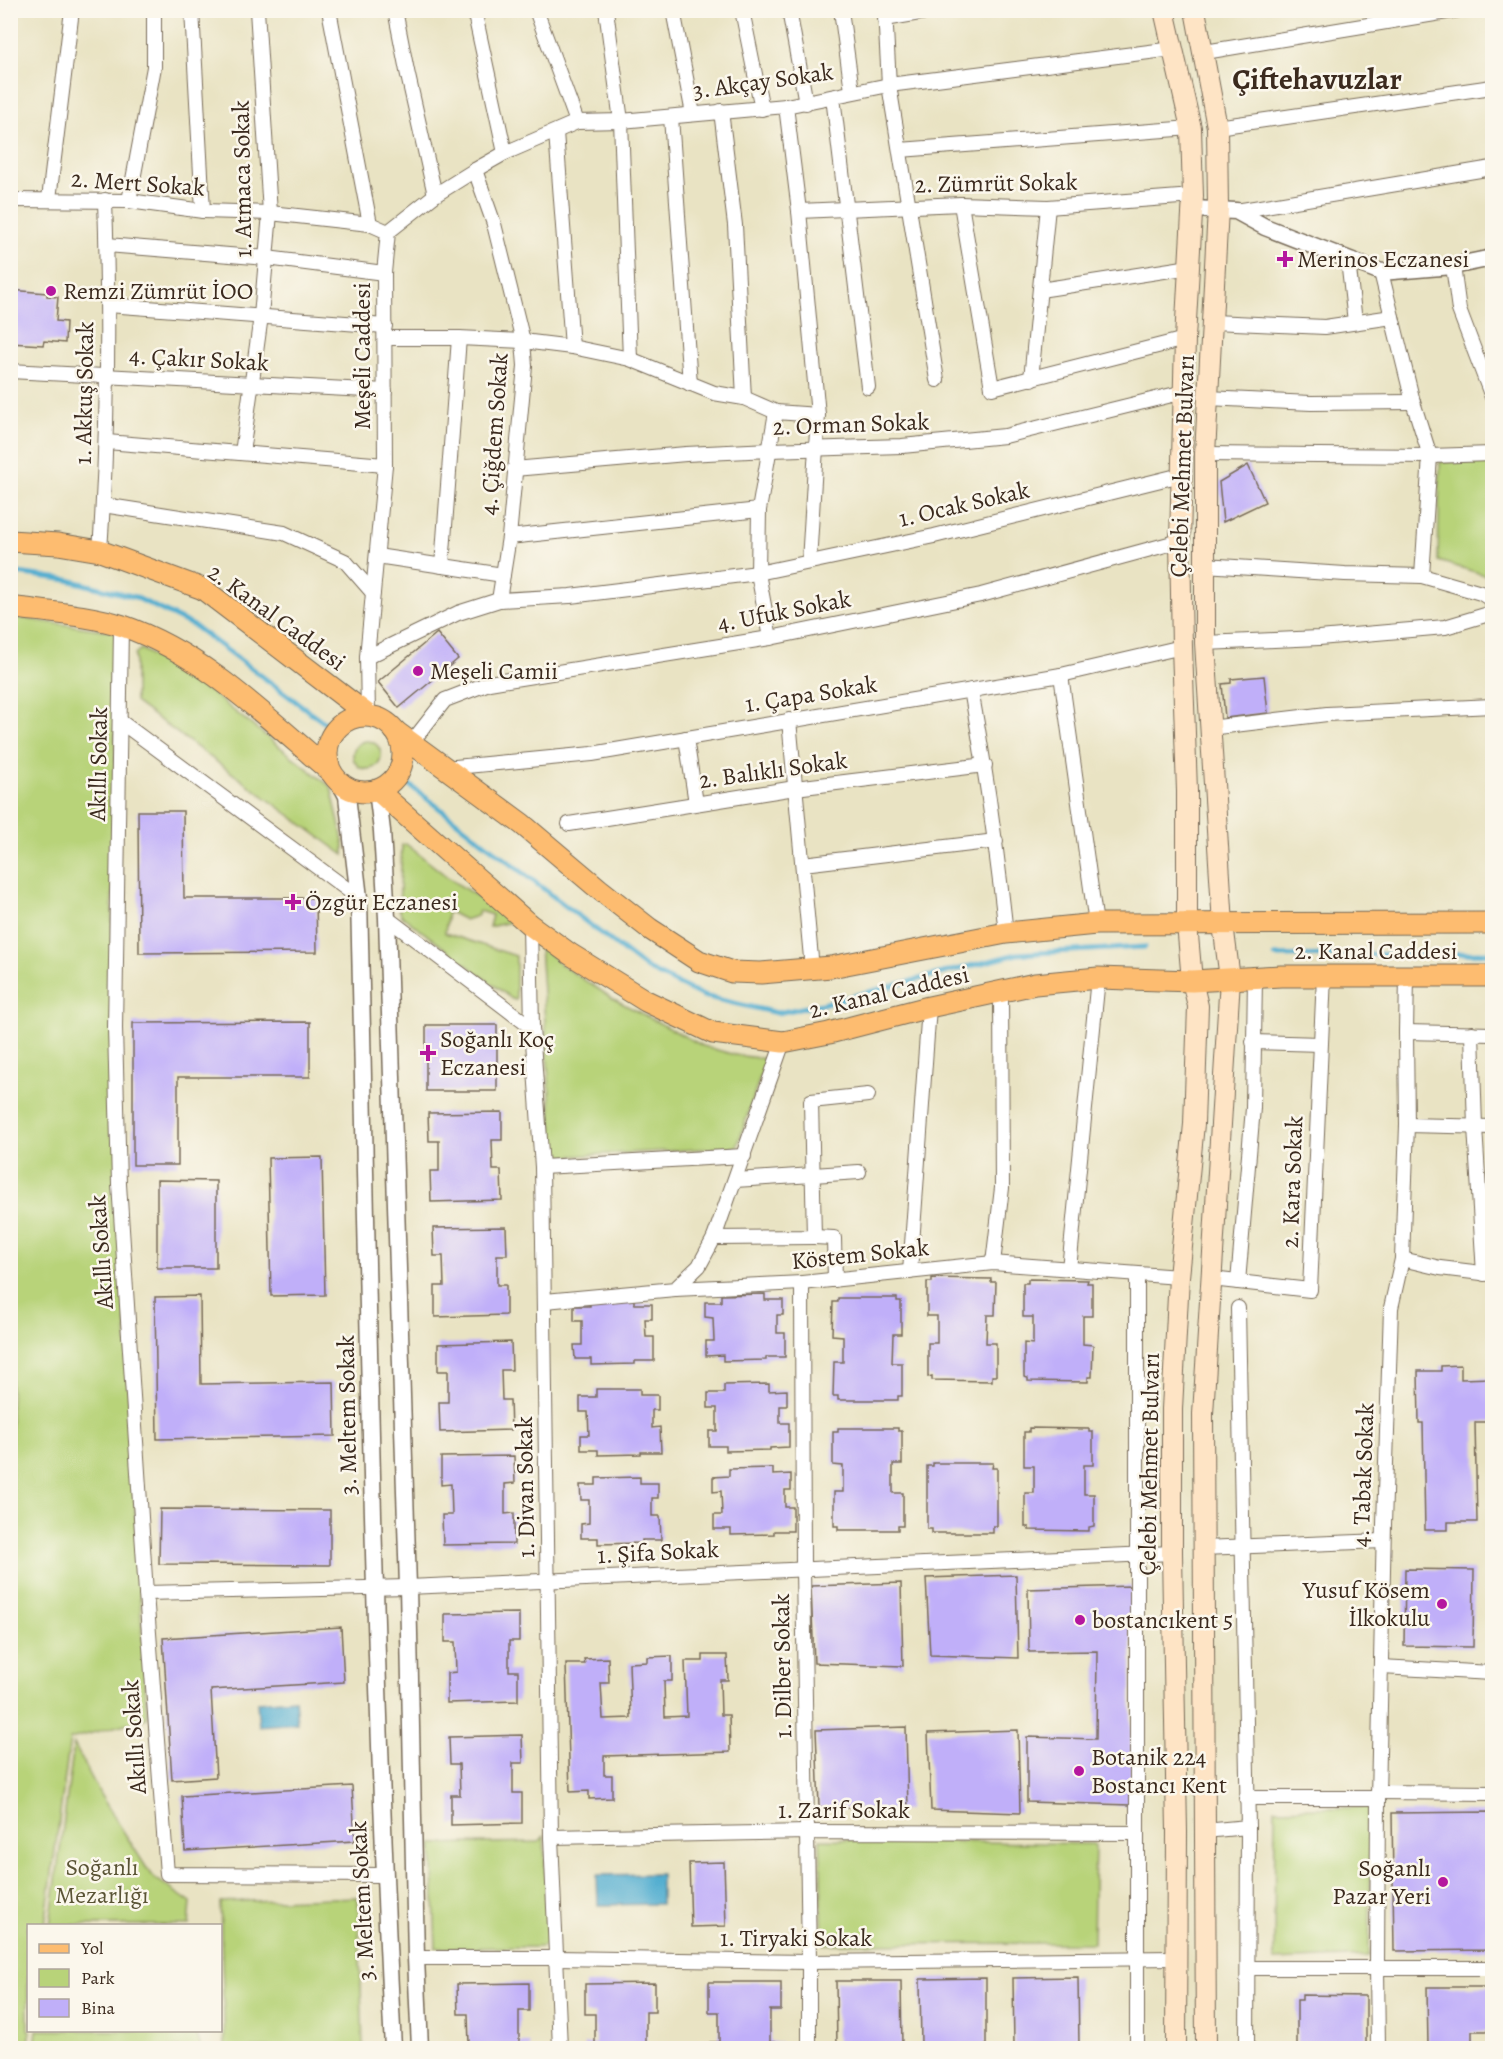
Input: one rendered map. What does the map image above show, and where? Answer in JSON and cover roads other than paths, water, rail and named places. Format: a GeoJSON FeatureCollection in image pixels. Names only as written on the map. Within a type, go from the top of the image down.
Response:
{"type":"FeatureCollection","features":[{"type":"Feature","properties":{"kind":"main road","name":"Çelebi Mehmet Bulvarı"},"geometry":{"type":"LineString","coordinates":[[1164,10],[1191,128],[1193,202],[1185,339],[1180,542],[1187,791],[1187,924],[1192,981],[1198,1006],[1194,1124],[1179,1277],[1172,1409],[1176,2049]]}},
{"type":"Feature","properties":{"kind":"main road","name":"Çelebi Mehmet Bulvarı"},"geometry":{"type":"LineString","coordinates":[[1195,10],[1205,52],[1227,210],[1213,322],[1205,454],[1205,643],[1209,728],[1230,979],[1210,1279]]}},
{"type":"Feature","properties":{"kind":"main road","name":"2. Kanal Caddesi"},"geometry":{"type":"LineString","coordinates":[[10,540],[58,544],[100,551],[203,589],[368,715]]}},
{"type":"Feature","properties":{"kind":"main road"},"geometry":{"type":"LineString","coordinates":[[10,607],[69,615],[122,626],[167,644],[224,681],[335,778],[348,789],[358,792],[376,790],[390,783],[398,772],[402,760],[404,736],[383,720],[368,715],[352,717],[342,722],[328,741],[326,752],[327,764],[335,778]]}},
{"type":"Feature","properties":{"kind":"main road","name":"2. Kanal Caddesi"},"geometry":{"type":"LineString","coordinates":[[404,736],[540,838],[650,929],[699,961],[732,972],[761,973],[812,969],[1006,933],[1096,924],[1492,923]]}},
{"type":"Feature","properties":{"kind":"main road","name":"2. Kanal Caddesi"},"geometry":{"type":"LineString","coordinates":[[376,790],[530,925],[570,954],[646,1000],[713,1033],[783,1042],[1035,984],[1098,978],[1192,981],[1254,977],[1492,976]]}},
{"type":"Feature","properties":{"kind":"main road"},"geometry":{"type":"LineString","coordinates":[[1206,2049],[1202,1548],[1203,1414],[1210,1279]]}},
{"type":"Feature","properties":{"kind":"street"},"geometry":{"type":"LineString","coordinates":[[49,200],[72,10]]}},
{"type":"Feature","properties":{"kind":"street"},"geometry":{"type":"LineString","coordinates":[[129,201],[154,67],[154,10]]}},
{"type":"Feature","properties":{"kind":"street"},"geometry":{"type":"LineString","coordinates":[[192,10],[203,211]]}},
{"type":"Feature","properties":{"kind":"street","name":"1. Atmaca Sokak"},"geometry":{"type":"LineString","coordinates":[[243,453],[261,315],[270,213],[257,10]]}},
{"type":"Feature","properties":{"kind":"street"},"geometry":{"type":"LineString","coordinates":[[329,10],[370,224],[387,232]]}},
{"type":"Feature","properties":{"kind":"street"},"geometry":{"type":"LineString","coordinates":[[395,10],[435,195]]}},
{"type":"Feature","properties":{"kind":"street"},"geometry":{"type":"LineString","coordinates":[[474,10],[505,153]]}},
{"type":"Feature","properties":{"kind":"street"},"geometry":{"type":"LineString","coordinates":[[536,10],[577,122]]}},
{"type":"Feature","properties":{"kind":"street"},"geometry":{"type":"LineString","coordinates":[[606,10],[621,121],[630,359]]}},
{"type":"Feature","properties":{"kind":"street"},"geometry":{"type":"LineString","coordinates":[[673,10],[693,114]]}},
{"type":"Feature","properties":{"kind":"street"},"geometry":{"type":"LineString","coordinates":[[742,10],[762,109]]}},
{"type":"Feature","properties":{"kind":"street"},"geometry":{"type":"LineString","coordinates":[[789,10],[806,103]]}},
{"type":"Feature","properties":{"kind":"street"},"geometry":{"type":"LineString","coordinates":[[841,10],[852,91]]}},
{"type":"Feature","properties":{"kind":"street"},"geometry":{"type":"LineString","coordinates":[[937,10],[885,15],[889,85],[937,380]]}},
{"type":"Feature","properties":{"kind":"street"},"geometry":{"type":"LineString","coordinates":[[1205,52],[1459,10]]}},
{"type":"Feature","properties":{"kind":"street","name":"3. Akçay Sokak"},"geometry":{"type":"LineString","coordinates":[[387,232],[435,195],[475,170],[505,153],[577,122],[621,121],[762,109],[806,103],[852,91],[889,85],[1173,49]]}},
{"type":"Feature","properties":{"kind":"street"},"geometry":{"type":"LineString","coordinates":[[1217,127],[1492,87]]}},
{"type":"Feature","properties":{"kind":"street"},"geometry":{"type":"LineString","coordinates":[[833,97],[868,387]]}},
{"type":"Feature","properties":{"kind":"street"},"geometry":{"type":"LineString","coordinates":[[786,106],[799,211],[818,415],[809,562]]}},
{"type":"Feature","properties":{"kind":"street"},"geometry":{"type":"LineString","coordinates":[[721,111],[735,225],[744,398]]}},
{"type":"Feature","properties":{"kind":"street"},"geometry":{"type":"LineString","coordinates":[[671,117],[690,384]]}},
{"type":"Feature","properties":{"kind":"street"},"geometry":{"type":"LineString","coordinates":[[900,150],[1191,128]]}},
{"type":"Feature","properties":{"kind":"street"},"geometry":{"type":"LineString","coordinates":[[556,132],[572,347]]}},
{"type":"Feature","properties":{"kind":"street"},"geometry":{"type":"LineString","coordinates":[[1227,210],[1492,168]]}},
{"type":"Feature","properties":{"kind":"street","name":"4. Çiğdem Sokak"},"geometry":{"type":"LineString","coordinates":[[475,170],[494,224],[523,341],[525,366],[508,537],[499,600]]}},
{"type":"Feature","properties":{"kind":"street","name":"2. Mert Sokak"},"geometry":{"type":"LineString","coordinates":[[10,200],[129,201],[203,211],[270,213],[370,224]]}},
{"type":"Feature","properties":{"kind":"street","name":"1. Akkuş Sokak"},"geometry":{"type":"LineString","coordinates":[[100,551],[107,442],[108,305],[105,200]]}},
{"type":"Feature","properties":{"kind":"street"},"geometry":{"type":"LineString","coordinates":[[1193,202],[1227,210],[1264,227],[1381,272],[1453,266],[1492,258]]}},
{"type":"Feature","properties":{"kind":"street","name":"2. Zümrüt Sokak"},"geometry":{"type":"LineString","coordinates":[[799,211],[961,204],[1048,207],[1193,202]]}},
{"type":"Feature","properties":{"kind":"street"},"geometry":{"type":"LineString","coordinates":[[961,204],[992,388],[1185,339]]}},
{"type":"Feature","properties":{"kind":"street"},"geometry":{"type":"LineString","coordinates":[[1031,379],[1048,207]]}},
{"type":"Feature","properties":{"kind":"street","name":"Meşeli Caddesi"},"geometry":{"type":"LineString","coordinates":[[368,715],[367,657],[385,465],[384,273],[387,232]]}},
{"type":"Feature","properties":{"kind":"street"},"geometry":{"type":"LineString","coordinates":[[107,245],[267,258],[384,273]]}},
{"type":"Feature","properties":{"kind":"street"},"geometry":{"type":"LineString","coordinates":[[1348,260],[1355,322]]}},
{"type":"Feature","properties":{"kind":"street"},"geometry":{"type":"LineString","coordinates":[[1453,266],[1459,310],[1492,397]]}},
{"type":"Feature","properties":{"kind":"street"},"geometry":{"type":"LineString","coordinates":[[1040,290],[1190,267]]}},
{"type":"Feature","properties":{"kind":"street"},"geometry":{"type":"LineString","coordinates":[[1381,272],[1413,402],[1430,456],[1422,576]]}},
{"type":"Feature","properties":{"kind":"street"},"geometry":{"type":"LineString","coordinates":[[108,305],[261,315],[385,332],[523,341],[572,347],[630,359],[714,393],[744,398],[776,412],[818,415]]}},
{"type":"Feature","properties":{"kind":"street"},"geometry":{"type":"LineString","coordinates":[[1213,322],[1325,327],[1392,317]]}},
{"type":"Feature","properties":{"kind":"street"},"geometry":{"type":"LineString","coordinates":[[442,566],[459,338]]}},
{"type":"Feature","properties":{"kind":"street","name":"4. Çakır Sokak"},"geometry":{"type":"LineString","coordinates":[[10,371],[385,391]]}},
{"type":"Feature","properties":{"kind":"street","name":"2. Orman Sokak"},"geometry":{"type":"LineString","coordinates":[[514,469],[770,450],[902,446],[1005,436],[1184,392]]}},
{"type":"Feature","properties":{"kind":"street"},"geometry":{"type":"LineString","coordinates":[[1208,398],[1311,403],[1413,402]]}},
{"type":"Feature","properties":{"kind":"street"},"geometry":{"type":"LineString","coordinates":[[770,638],[758,573],[759,510],[776,412]]}},
{"type":"Feature","properties":{"kind":"street"},"geometry":{"type":"LineString","coordinates":[[107,442],[385,465]]}},
{"type":"Feature","properties":{"kind":"street"},"geometry":{"type":"LineString","coordinates":[[1205,454],[1430,456],[1492,454]]}},
{"type":"Feature","properties":{"kind":"street","name":"1. Ocak Sokak"},"geometry":{"type":"LineString","coordinates":[[367,657],[458,613],[499,600],[570,596],[758,573],[934,536],[1181,475]]}},
{"type":"Feature","properties":{"kind":"street"},"geometry":{"type":"LineString","coordinates":[[103,505],[284,533],[345,561],[373,593]]}},
{"type":"Feature","properties":{"kind":"street"},"geometry":{"type":"LineString","coordinates":[[508,537],[759,510]]}},
{"type":"Feature","properties":{"kind":"street","name":"4. Ufuk Sokak"},"geometry":{"type":"LineString","coordinates":[[404,736],[445,700],[489,683],[770,638],[981,595],[1180,542]]}},
{"type":"Feature","properties":{"kind":"street"},"geometry":{"type":"LineString","coordinates":[[377,556],[503,575]]}},
{"type":"Feature","properties":{"kind":"street"},"geometry":{"type":"LineString","coordinates":[[1204,565],[1345,574],[1422,576],[1481,593],[1492,600]]}},
{"type":"Feature","properties":{"kind":"street"},"geometry":{"type":"LineString","coordinates":[[1205,643],[1319,638],[1444,627],[1492,613]]}},
{"type":"Feature","properties":{"kind":"street","name":"Akıllı Sokak"},"geometry":{"type":"LineString","coordinates":[[122,626],[115,1028],[119,1184],[167,1874],[384,1875]]}},
{"type":"Feature","properties":{"kind":"street","name":"1. Çapa Sokak"},"geometry":{"type":"LineString","coordinates":[[445,768],[592,753],[686,738],[1061,675],[1182,647]]}},
{"type":"Feature","properties":{"kind":"street"},"geometry":{"type":"LineString","coordinates":[[1061,675],[1096,924]]}},
{"type":"Feature","properties":{"kind":"street"},"geometry":{"type":"LineString","coordinates":[[971,690],[996,841],[1006,933]]}},
{"type":"Feature","properties":{"kind":"street"},"geometry":{"type":"LineString","coordinates":[[1209,728],[1327,714],[1492,706]]}},
{"type":"Feature","properties":{"kind":"street"},"geometry":{"type":"LineString","coordinates":[[789,720],[812,969]]}},
{"type":"Feature","properties":{"kind":"street"},"geometry":{"type":"LineString","coordinates":[[121,722],[359,898]]}},
{"type":"Feature","properties":{"kind":"street"},"geometry":{"type":"LineString","coordinates":[[686,738],[696,803]]}},
{"type":"Feature","properties":{"kind":"street","name":"2. Balıklı Sokak"},"geometry":{"type":"LineString","coordinates":[[569,824],[795,788],[985,765]]}},
{"type":"Feature","properties":{"kind":"street","name":"3. Meltem Sokak"},"geometry":{"type":"LineString","coordinates":[[335,778],[347,796],[359,898],[375,1587],[384,1875],[393,2049]]}},
{"type":"Feature","properties":{"kind":"street"},"geometry":{"type":"LineString","coordinates":[[376,790],[382,831],[387,918],[420,2049]]}},
{"type":"Feature","properties":{"kind":"street"},"geometry":{"type":"LineString","coordinates":[[802,864],[996,841]]}},
{"type":"Feature","properties":{"kind":"street"},"geometry":{"type":"LineString","coordinates":[[387,918],[532,1028]]}},
{"type":"Feature","properties":{"kind":"street","name":"1. Divan Sokak"},"geometry":{"type":"LineString","coordinates":[[530,925],[532,1028],[542,1167],[552,1837],[560,2049]]}},
{"type":"Feature","properties":{"kind":"street","name":"2. Kara Sokak"},"geometry":{"type":"LineString","coordinates":[[1210,1279],[1310,1290],[1324,976]]}},
{"type":"Feature","properties":{"kind":"street","name":"4. Tabak Sokak"},"geometry":{"type":"LineString","coordinates":[[1378,2049],[1378,1795],[1383,1541],[1391,1308],[1402,1259],[1407,1125],[1407,976]]}},
{"type":"Feature","properties":{"kind":"street"},"geometry":{"type":"LineString","coordinates":[[1238,1282],[1252,1108],[1254,977]]}},
{"type":"Feature","properties":{"kind":"street"},"geometry":{"type":"LineString","coordinates":[[1069,1269],[1098,978]]}},
{"type":"Feature","properties":{"kind":"street"},"geometry":{"type":"LineString","coordinates":[[993,1263],[1002,1188],[1001,992]]}},
{"type":"Feature","properties":{"kind":"street"},"geometry":{"type":"LineString","coordinates":[[910,1272],[929,1007]]}},
{"type":"Feature","properties":{"kind":"street"},"geometry":{"type":"LineString","coordinates":[[1406,1032],[1492,1034]]}},
{"type":"Feature","properties":{"kind":"street"},"geometry":{"type":"LineString","coordinates":[[1402,1259],[1440,1268],[1488,1274],[1475,1127],[1472,1034]]}},
{"type":"Feature","properties":{"kind":"street"},"geometry":{"type":"LineString","coordinates":[[675,1288],[699,1266],[714,1238],[783,1042]]}},
{"type":"Feature","properties":{"kind":"street"},"geometry":{"type":"LineString","coordinates":[[1253,1042],[1320,1044]]}},
{"type":"Feature","properties":{"kind":"street"},"geometry":{"type":"LineString","coordinates":[[814,1237],[811,1101],[868,1095]]}},
{"type":"Feature","properties":{"kind":"street"},"geometry":{"type":"LineString","coordinates":[[1407,1125],[1492,1127]]}},
{"type":"Feature","properties":{"kind":"street"},"geometry":{"type":"LineString","coordinates":[[542,1167],[744,1156]]}},
{"type":"Feature","properties":{"kind":"street"},"geometry":{"type":"LineString","coordinates":[[735,1180],[859,1172]]}},
{"type":"Feature","properties":{"kind":"street"},"geometry":{"type":"LineString","coordinates":[[714,1238],[834,1238],[835,1280]]}},
{"type":"Feature","properties":{"kind":"street","name":"Köstem Sokak"},"geometry":{"type":"LineString","coordinates":[[545,1301],[675,1288],[802,1283],[993,1263],[1179,1277]]}},
{"type":"Feature","properties":{"kind":"street"},"geometry":{"type":"LineString","coordinates":[[1137,1274],[1137,2049]]}},
{"type":"Feature","properties":{"kind":"street","name":"1. Dilber Sokak"},"geometry":{"type":"LineString","coordinates":[[802,1283],[809,2049]]}},
{"type":"Feature","properties":{"kind":"street"},"geometry":{"type":"LineString","coordinates":[[1238,1308],[1248,1827],[1247,2049]]}},
{"type":"Feature","properties":{"kind":"street"},"geometry":{"type":"LineString","coordinates":[[1202,1548],[1383,1541]]}},
{"type":"Feature","properties":{"kind":"street","name":"1. Şifa Sokak"},"geometry":{"type":"LineString","coordinates":[[146,1593],[408,1587],[1172,1553]]}},
{"type":"Feature","properties":{"kind":"street"},"geometry":{"type":"LineString","coordinates":[[1381,1667],[1492,1673]]}},
{"type":"Feature","properties":{"kind":"street"},"geometry":{"type":"LineString","coordinates":[[1246,1798],[1492,1793]]}},
{"type":"Feature","properties":{"kind":"street"},"geometry":{"type":"LineString","coordinates":[[1204,1831],[1248,1827]]}},
{"type":"Feature","properties":{"kind":"street","name":"1. Zarif Sokak"},"geometry":{"type":"LineString","coordinates":[[552,1837],[808,1832],[1137,1833]]}},
{"type":"Feature","properties":{"kind":"street","name":"1. Tiryaki Sokak"},"geometry":{"type":"LineString","coordinates":[[416,1958],[809,1962],[1176,1958]]}},
{"type":"Feature","properties":{"kind":"street"},"geometry":{"type":"LineString","coordinates":[[1248,1968],[1492,1968]]}},
{"type":"Feature","properties":{"kind":"water"},"geometry":{"type":"Polygon","coordinates":[[[295,1699],[297,1723],[259,1726],[257,1702],[295,1699]]]}},
{"type":"Feature","properties":{"kind":"water"},"geometry":{"type":"Polygon","coordinates":[[[661,1874],[661,1904],[598,1905],[597,1875],[661,1874]]]}},
{"type":"Feature","properties":{"kind":"waterway"},"geometry":{"type":"LineString","coordinates":[[10,572],[68,580],[135,597],[194,626],[325,723]]}},
{"type":"Feature","properties":{"kind":"waterway"},"geometry":{"type":"LineString","coordinates":[[403,780],[647,969],[703,996],[777,1013],[822,1004],[1017,954],[1145,947]]}},
{"type":"Feature","properties":{"kind":"waterway"},"geometry":{"type":"LineString","coordinates":[[1275,956],[1492,953]]}},
{"type":"Feature","properties":{"kind":"place","name":"Merinos Eczanesi"},"geometry":{"type":"Point","coordinates":[1285,259]}},
{"type":"Feature","properties":{"kind":"place","name":"Remzi Zümrüt İOO"},"geometry":{"type":"Point","coordinates":[51,291]}},
{"type":"Feature","properties":{"kind":"place","name":"Meşeli Camii"},"geometry":{"type":"Point","coordinates":[418,671]}},
{"type":"Feature","properties":{"kind":"place","name":"Özgür Eczanesi"},"geometry":{"type":"Point","coordinates":[293,902]}},
{"type":"Feature","properties":{"kind":"place","name":"Soğanlı Koç Eczanesi"},"geometry":{"type":"Point","coordinates":[428,1053]}},
{"type":"Feature","properties":{"kind":"place","name":"Yusuf Kösem İlkokulu"},"geometry":{"type":"Point","coordinates":[1442,1604]}},
{"type":"Feature","properties":{"kind":"place","name":"bostancıkent 5"},"geometry":{"type":"Point","coordinates":[1080,1620]}},
{"type":"Feature","properties":{"kind":"place","name":"Botanik 224 Bostancı Kent"},"geometry":{"type":"Point","coordinates":[1079,1771]}},
{"type":"Feature","properties":{"kind":"place","name":"Soğanlı Pazar Yeri"},"geometry":{"type":"Point","coordinates":[1443,1882]}},
{"type":"Feature","properties":{"kind":"district","name":"Çiftehavuzlar"},"geometry":{"type":"Point","coordinates":[1317,79]}},
{"type":"Feature","properties":{"kind":"park label","name":"Soğanlı Mezarlığı"},"geometry":{"type":"Point","coordinates":[102,1881]}}]}
